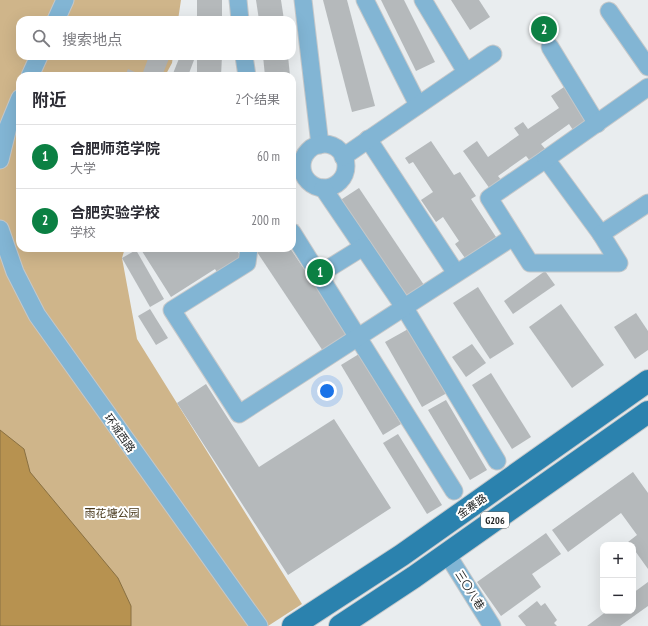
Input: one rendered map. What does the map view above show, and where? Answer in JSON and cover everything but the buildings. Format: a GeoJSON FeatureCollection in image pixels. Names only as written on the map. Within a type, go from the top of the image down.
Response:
{"type":"FeatureCollection","features":[{"type":"Feature","properties":{"kind":"main road","name":"金寨路"},"geometry":{"type":"LineString","coordinates":[[293,626],[402,555],[648,381]]}},
{"type":"Feature","properties":{"kind":"main road","name":"G206"},"geometry":{"type":"LineString","coordinates":[[340,626],[447,554],[648,412]]}},
{"type":"Feature","properties":{"kind":"street"},"geometry":{"type":"LineString","coordinates":[[58,16],[65,0]]}},
{"type":"Feature","properties":{"kind":"street"},"geometry":{"type":"LineString","coordinates":[[238,0],[240,16]]}},
{"type":"Feature","properties":{"kind":"street"},"geometry":{"type":"LineString","coordinates":[[303,0],[320,145]]}},
{"type":"Feature","properties":{"kind":"street"},"geometry":{"type":"LineString","coordinates":[[365,0],[418,105]]}},
{"type":"Feature","properties":{"kind":"street"},"geometry":{"type":"LineString","coordinates":[[423,0],[466,72]]}},
{"type":"Feature","properties":{"kind":"street"},"geometry":{"type":"LineString","coordinates":[[609,11],[648,67]]}},
{"type":"Feature","properties":{"kind":"street"},"geometry":{"type":"LineString","coordinates":[[550,47],[597,124]]}},
{"type":"Feature","properties":{"kind":"street"},"geometry":{"type":"LineString","coordinates":[[343,156],[493,54]]}},
{"type":"Feature","properties":{"kind":"street"},"geometry":{"type":"LineString","coordinates":[[32,72],[37,60]]}},
{"type":"Feature","properties":{"kind":"street"},"geometry":{"type":"LineString","coordinates":[[245,60],[246,72]]}},
{"type":"Feature","properties":{"kind":"street"},"geometry":{"type":"LineString","coordinates":[[546,159],[601,234],[620,263],[530,263],[489,198],[648,87]]}},
{"type":"Feature","properties":{"kind":"street"},"geometry":{"type":"LineString","coordinates":[[0,160],[8,127],[16,108]]}},
{"type":"Feature","properties":{"kind":"street"},"geometry":{"type":"LineString","coordinates":[[368,139],[456,273]]}},
{"type":"Feature","properties":{"kind":"street"},"geometry":{"type":"LineString","coordinates":[[322,188],[337,184],[342,178],[345,164],[343,156],[333,146],[320,145],[308,151],[297,171],[309,182],[322,188],[363,247],[404,308],[497,461]]}},
{"type":"Feature","properties":{"kind":"street"},"geometry":{"type":"LineString","coordinates":[[601,234],[648,203]]}},
{"type":"Feature","properties":{"kind":"street","name":"环城西路"},"geometry":{"type":"LineString","coordinates":[[0,229],[15,272],[37,314],[259,626]]}},
{"type":"Feature","properties":{"kind":"street"},"geometry":{"type":"LineString","coordinates":[[248,252],[247,263],[172,310],[239,414],[513,237]]}},
{"type":"Feature","properties":{"kind":"street"},"geometry":{"type":"LineString","coordinates":[[296,239],[454,490]]}},
{"type":"Feature","properties":{"kind":"street"},"geometry":{"type":"LineString","coordinates":[[318,275],[363,247]]}},
{"type":"Feature","properties":{"kind":"street","name":"三〇八巷"},"geometry":{"type":"LineString","coordinates":[[447,554],[492,626]]}},
{"type":"Feature","properties":{"kind":"green space","name":"雨花塘公园"},"geometry":{"type":"Polygon","coordinates":[[[0,0],[181,0],[179,16],[16,16],[16,60],[172,60],[167,72],[16,72],[16,252],[124,252],[122,258],[137,339],[302,604],[268,626],[0,626],[0,0]]]}},
{"type":"Feature","properties":{"kind":"shaded area"},"geometry":{"type":"Polygon","coordinates":[[[0,430],[24,449],[30,472],[118,578],[131,606],[131,626],[0,626],[0,430]]]}},
{"type":"Feature","properties":{"kind":"place","name":"合肥实验学校"},"geometry":{"type":"Point","coordinates":[544,29]}},
{"type":"Feature","properties":{"kind":"place","name":"合肥师范学院"},"geometry":{"type":"Point","coordinates":[320,272]}}]}
